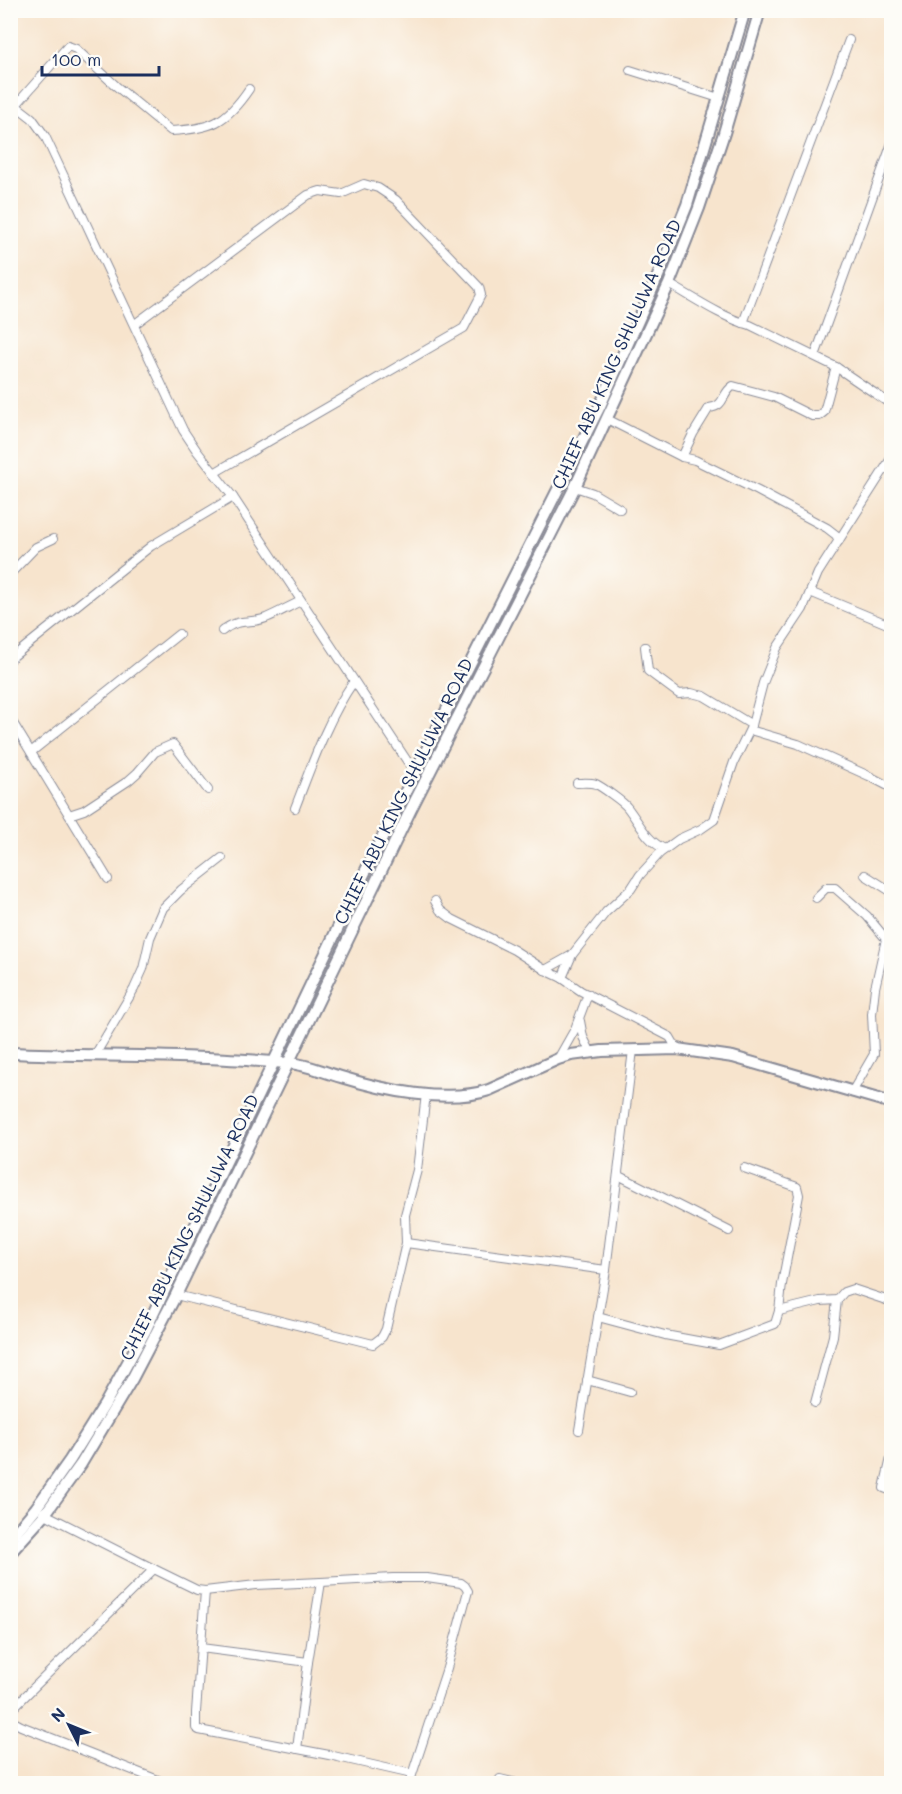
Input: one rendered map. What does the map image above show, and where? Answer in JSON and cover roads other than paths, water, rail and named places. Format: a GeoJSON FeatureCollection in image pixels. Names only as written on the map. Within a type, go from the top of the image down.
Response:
{"type":"FeatureCollection","features":[{"type":"Feature","properties":{"kind":"street"},"geometry":{"type":"LineString","coordinates":[[10,1539],[41,1511],[145,1331],[357,888],[600,406],[687,205],[745,10]]}},
{"type":"Feature","properties":{"kind":"street","name":"CHIEF ABU KING SHULUWA ROAD"},"geometry":{"type":"LineString","coordinates":[[10,1553],[41,1511],[81,1464],[132,1379],[176,1295],[411,809],[575,487],[669,284],[699,208],[724,133],[760,10]]}},
{"type":"Feature","properties":{"kind":"street"},"geometry":{"type":"LineString","coordinates":[[744,323],[849,40]]}},
{"type":"Feature","properties":{"kind":"street"},"geometry":{"type":"LineString","coordinates":[[249,89],[239,104],[217,123],[194,130],[171,131],[116,86],[76,49],[68,46],[13,103],[32,118],[45,136],[183,430],[233,497],[416,773]]}},
{"type":"Feature","properties":{"kind":"street"},"geometry":{"type":"LineString","coordinates":[[630,70],[719,98]]}},
{"type":"Feature","properties":{"kind":"street"},"geometry":{"type":"LineString","coordinates":[[710,128],[724,133]]}},
{"type":"Feature","properties":{"kind":"street"},"geometry":{"type":"LineString","coordinates":[[815,356],[891,143]]}},
{"type":"Feature","properties":{"kind":"street"},"geometry":{"type":"LineString","coordinates":[[135,324],[308,195],[320,191],[341,194],[364,184],[378,188],[396,200],[479,287],[481,295],[465,328],[214,473]]}},
{"type":"Feature","properties":{"kind":"street"},"geometry":{"type":"LineString","coordinates":[[669,284],[714,310],[836,367],[891,405]]}},
{"type":"Feature","properties":{"kind":"street"},"geometry":{"type":"LineString","coordinates":[[682,457],[709,408],[721,403],[727,390],[733,386],[774,397],[812,416],[819,416],[824,412],[836,367]]}},
{"type":"Feature","properties":{"kind":"street"},"geometry":{"type":"LineString","coordinates":[[607,419],[682,457],[695,460],[758,491],[827,528],[836,535],[839,541]]}},
{"type":"Feature","properties":{"kind":"street"},"geometry":{"type":"LineString","coordinates":[[562,978],[572,955],[602,917],[631,889],[640,875],[658,856],[661,847],[701,829],[714,820],[734,762],[751,728],[763,683],[777,648],[803,609],[818,573],[891,457]]}},
{"type":"Feature","properties":{"kind":"street"},"geometry":{"type":"LineString","coordinates":[[575,487],[593,493],[620,509]]}},
{"type":"Feature","properties":{"kind":"street"},"geometry":{"type":"LineString","coordinates":[[10,659],[150,546],[233,497]]}},
{"type":"Feature","properties":{"kind":"street"},"geometry":{"type":"LineString","coordinates":[[10,574],[36,547],[53,539]]}},
{"type":"Feature","properties":{"kind":"street"},"geometry":{"type":"LineString","coordinates":[[810,592],[891,626]]}},
{"type":"Feature","properties":{"kind":"street"},"geometry":{"type":"LineString","coordinates":[[222,631],[233,623],[259,620],[301,601]]}},
{"type":"Feature","properties":{"kind":"street"},"geometry":{"type":"LineString","coordinates":[[493,619],[505,626]]}},
{"type":"Feature","properties":{"kind":"street"},"geometry":{"type":"LineString","coordinates":[[31,752],[178,634]]}},
{"type":"Feature","properties":{"kind":"street"},"geometry":{"type":"LineString","coordinates":[[645,647],[648,671],[673,691],[679,694],[691,693],[704,696],[751,728],[798,744],[891,788]]}},
{"type":"Feature","properties":{"kind":"street"},"geometry":{"type":"LineString","coordinates":[[295,808],[320,742],[354,681]]}},
{"type":"Feature","properties":{"kind":"street"},"geometry":{"type":"LineString","coordinates":[[10,718],[108,879]]}},
{"type":"Feature","properties":{"kind":"street"},"geometry":{"type":"LineString","coordinates":[[69,815],[84,810],[128,781],[155,752],[173,744],[208,790]]}},
{"type":"Feature","properties":{"kind":"street"},"geometry":{"type":"LineString","coordinates":[[577,783],[598,785],[621,802],[637,823],[661,847]]}},
{"type":"Feature","properties":{"kind":"street"},"geometry":{"type":"LineString","coordinates":[[95,1055],[143,969],[152,929],[163,908],[222,858]]}},
{"type":"Feature","properties":{"kind":"street"},"geometry":{"type":"LineString","coordinates":[[865,875],[891,892]]}},
{"type":"Feature","properties":{"kind":"street"},"geometry":{"type":"LineString","coordinates":[[816,898],[826,888],[835,888],[867,916],[886,939]]}},
{"type":"Feature","properties":{"kind":"street"},"geometry":{"type":"LineString","coordinates":[[435,901],[440,910],[452,919],[514,950],[588,994],[670,1037],[677,1048]]}},
{"type":"Feature","properties":{"kind":"street"},"geometry":{"type":"LineString","coordinates":[[852,1092],[874,1054],[872,1014],[875,988],[886,939],[891,930]]}},
{"type":"Feature","properties":{"kind":"street"},"geometry":{"type":"LineString","coordinates":[[545,970],[572,955]]}},
{"type":"Feature","properties":{"kind":"street"},"geometry":{"type":"LineString","coordinates":[[558,1059],[580,1019],[588,994]]}},
{"type":"Feature","properties":{"kind":"street"},"geometry":{"type":"LineString","coordinates":[[580,1019],[583,1037],[591,1053]]}},
{"type":"Feature","properties":{"kind":"street"},"geometry":{"type":"LineString","coordinates":[[10,1053],[208,1058],[288,1063],[304,1065],[385,1088],[457,1096],[478,1094],[558,1059],[591,1053],[677,1048],[733,1057],[891,1103]]}},
{"type":"Feature","properties":{"kind":"street"},"geometry":{"type":"LineString","coordinates":[[579,1430],[606,1270],[633,1050]]}},
{"type":"Feature","properties":{"kind":"street"},"geometry":{"type":"LineString","coordinates":[[176,1295],[373,1344],[382,1337],[386,1329],[406,1243],[405,1215],[417,1170],[426,1094]]}},
{"type":"Feature","properties":{"kind":"street"},"geometry":{"type":"LineString","coordinates":[[598,1317],[664,1335],[718,1345],[775,1324],[800,1194],[797,1186],[744,1168]]}},
{"type":"Feature","properties":{"kind":"street"},"geometry":{"type":"LineString","coordinates":[[618,1175],[729,1231]]}},
{"type":"Feature","properties":{"kind":"street"},"geometry":{"type":"LineString","coordinates":[[406,1243],[606,1270]]}},
{"type":"Feature","properties":{"kind":"street"},"geometry":{"type":"LineString","coordinates":[[815,1403],[833,1336],[837,1300],[844,1292],[853,1289],[891,1302]]}},
{"type":"Feature","properties":{"kind":"street"},"geometry":{"type":"LineString","coordinates":[[779,1311],[820,1301],[837,1300]]}},
{"type":"Feature","properties":{"kind":"street"},"geometry":{"type":"LineString","coordinates":[[588,1380],[630,1392]]}},
{"type":"Feature","properties":{"kind":"street"},"geometry":{"type":"LineString","coordinates":[[891,1454],[884,1488],[891,1491]]}},
{"type":"Feature","properties":{"kind":"street"},"geometry":{"type":"LineString","coordinates":[[41,1511],[196,1590],[393,1578],[427,1578],[461,1583],[468,1591],[447,1668],[409,1784]]}},
{"type":"Feature","properties":{"kind":"street"},"geometry":{"type":"LineString","coordinates":[[10,1711],[154,1569]]}},
{"type":"Feature","properties":{"kind":"street"},"geometry":{"type":"LineString","coordinates":[[297,1749],[321,1582]]}},
{"type":"Feature","properties":{"kind":"street"},"geometry":{"type":"LineString","coordinates":[[205,1591],[196,1728],[412,1773]]}},
{"type":"Feature","properties":{"kind":"street"},"geometry":{"type":"LineString","coordinates":[[201,1648],[308,1662]]}},
{"type":"Feature","properties":{"kind":"street"},"geometry":{"type":"LineString","coordinates":[[10,1720],[168,1784]]}},
{"type":"Feature","properties":{"kind":"street"},"geometry":{"type":"LineString","coordinates":[[500,1779],[521,1784]]}}]}
